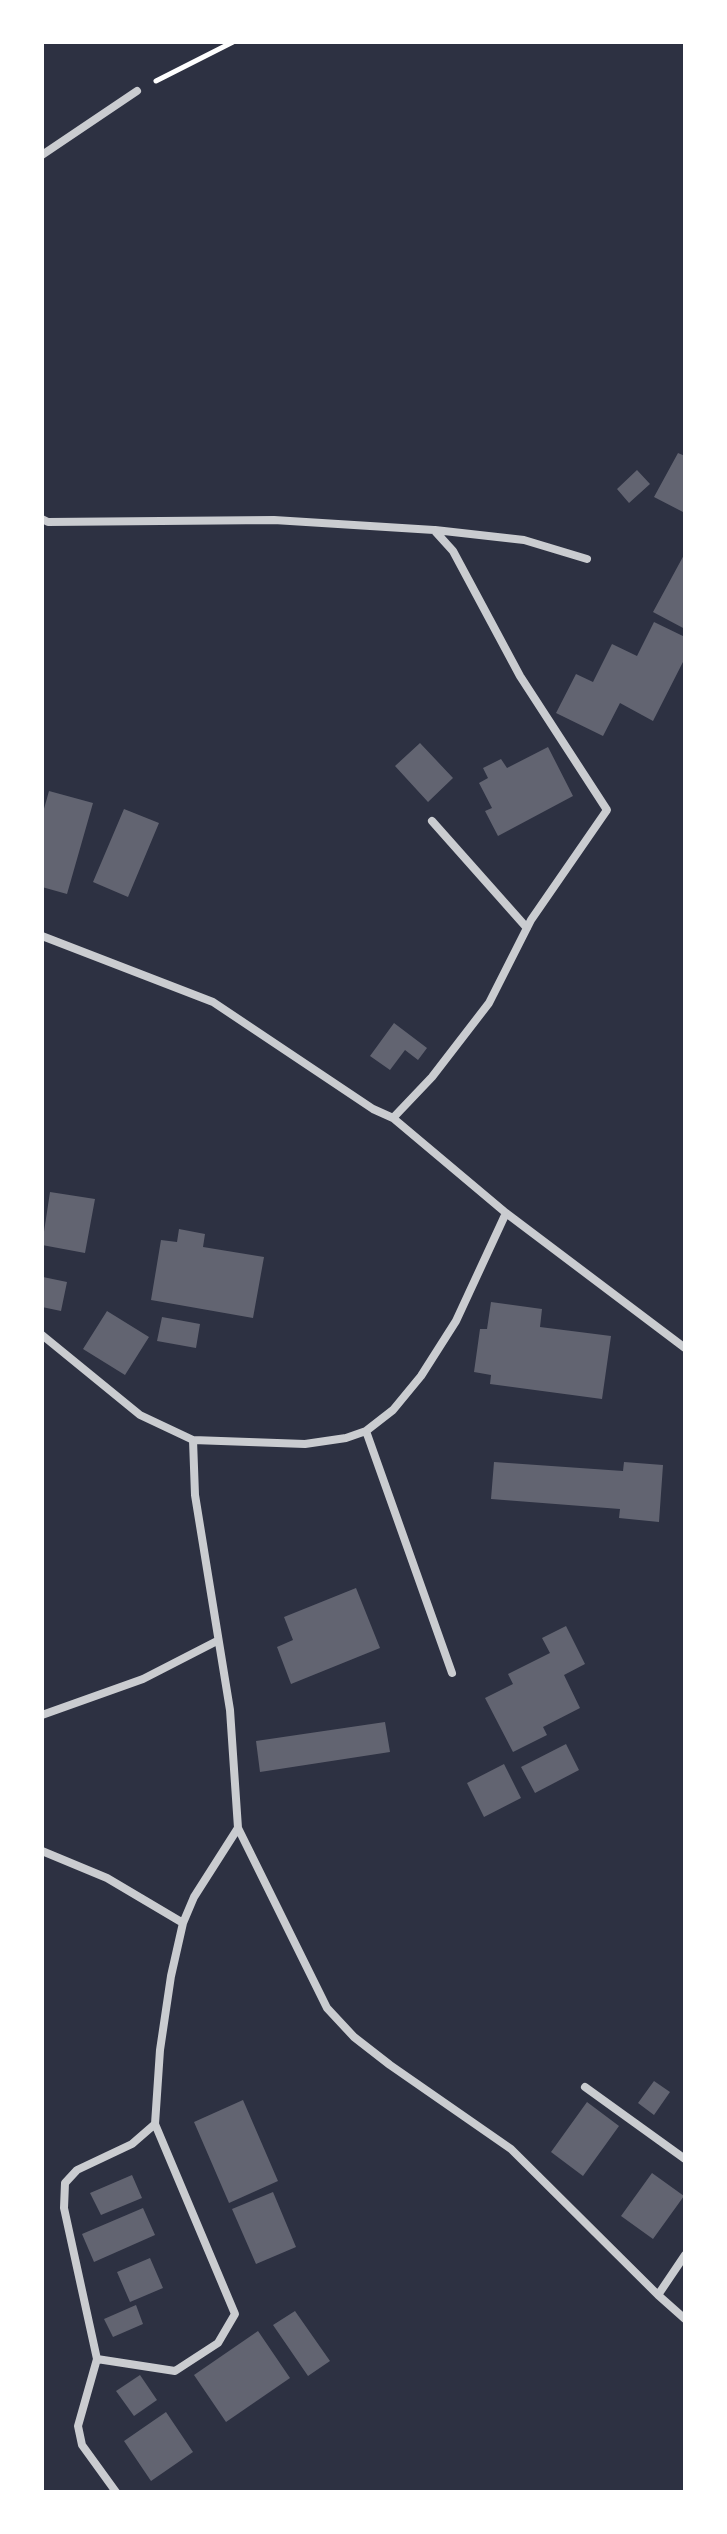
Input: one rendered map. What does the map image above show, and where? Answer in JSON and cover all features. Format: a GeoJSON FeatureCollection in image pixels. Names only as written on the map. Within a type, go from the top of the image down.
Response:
{"type":"FeatureCollection","features":[{"type":"Feature","properties":{"kind":"street"},"geometry":{"type":"LineString","coordinates":[[42,155],[137,91]]}},
{"type":"Feature","properties":{"kind":"street"},"geometry":{"type":"LineString","coordinates":[[42,519],[48,522],[274,520],[434,530],[524,540],[587,559]]}},
{"type":"Feature","properties":{"kind":"street"},"geometry":{"type":"LineString","coordinates":[[393,1118],[432,1077],[489,1003],[527,928],[607,810],[520,676],[453,551],[434,530]]}},
{"type":"Feature","properties":{"kind":"street"},"geometry":{"type":"LineString","coordinates":[[432,821],[527,928]]}},
{"type":"Feature","properties":{"kind":"street"},"geometry":{"type":"LineString","coordinates":[[42,936],[213,1002],[373,1109],[393,1118],[506,1213],[685,1348]]}},
{"type":"Feature","properties":{"kind":"street"},"geometry":{"type":"LineString","coordinates":[[42,1335],[140,1415],[193,1440],[305,1444],[346,1438],[366,1431],[393,1410],[421,1376],[456,1321],[506,1213]]}},
{"type":"Feature","properties":{"kind":"street"},"geometry":{"type":"LineString","coordinates":[[366,1431],[452,1673]]}},
{"type":"Feature","properties":{"kind":"street"},"geometry":{"type":"LineString","coordinates":[[193,1440],[195,1495],[230,1710],[238,1828],[327,2008],[354,2037],[390,2065],[511,2149],[685,2319]]}},
{"type":"Feature","properties":{"kind":"street"},"geometry":{"type":"LineString","coordinates":[[42,1715],[143,1679],[217,1641]]}},
{"type":"Feature","properties":{"kind":"street"},"geometry":{"type":"LineString","coordinates":[[97,2359],[175,2371],[218,2343],[235,2314],[155,2124],[160,2050],[183,1923],[194,1897],[238,1828]]}},
{"type":"Feature","properties":{"kind":"street"},"geometry":{"type":"LineString","coordinates":[[42,1851],[107,1878],[183,1923]]}},
{"type":"Feature","properties":{"kind":"street"},"geometry":{"type":"LineString","coordinates":[[585,2087],[685,2159]]}},
{"type":"Feature","properties":{"kind":"street"},"geometry":{"type":"LineString","coordinates":[[116,2492],[82,2445],[78,2426],[97,2359],[64,2208],[65,2183],[77,2170],[132,2144],[155,2124]]}},
{"type":"Feature","properties":{"kind":"street"},"geometry":{"type":"LineString","coordinates":[[658,2295],[685,2255]]}},
{"type":"Feature","properties":{"kind":"path"},"geometry":{"type":"LineString","coordinates":[[137,91],[233,42]]}},
{"type":"Feature","properties":{"kind":"building"},"geometry":{"type":"Polygon","coordinates":[[[678,453],[685,456],[683,512],[654,497],[678,453]]]}},
{"type":"Feature","properties":{"kind":"building"},"geometry":{"type":"Polygon","coordinates":[[[637,470],[650,484],[629,503],[617,489],[637,470]]]}},
{"type":"Feature","properties":{"kind":"building"},"geometry":{"type":"Polygon","coordinates":[[[685,553],[685,629],[653,612],[685,553]]]}},
{"type":"Feature","properties":{"kind":"building"},"geometry":{"type":"Polygon","coordinates":[[[654,622],[685,637],[685,658],[653,721],[620,703],[603,736],[556,713],[576,674],[593,682],[612,644],[637,656],[654,622]]]}},
{"type":"Feature","properties":{"kind":"building"},"geometry":{"type":"Polygon","coordinates":[[[420,743],[453,778],[428,802],[395,766],[420,743]]]}},
{"type":"Feature","properties":{"kind":"building"},"geometry":{"type":"Polygon","coordinates":[[[548,747],[573,796],[498,836],[485,811],[492,808],[479,783],[488,778],[483,768],[501,759],[507,768],[548,747]]]}},
{"type":"Feature","properties":{"kind":"building"},"geometry":{"type":"Polygon","coordinates":[[[49,791],[93,803],[67,894],[42,887],[42,816],[49,791]]]}},
{"type":"Feature","properties":{"kind":"building"},"geometry":{"type":"Polygon","coordinates":[[[124,809],[159,823],[128,897],[93,882],[124,809]]]}},
{"type":"Feature","properties":{"kind":"building"},"geometry":{"type":"Polygon","coordinates":[[[394,1023],[427,1048],[418,1060],[405,1050],[390,1070],[370,1056],[394,1023]]]}},
{"type":"Feature","properties":{"kind":"building"},"geometry":{"type":"Polygon","coordinates":[[[50,1192],[95,1199],[85,1253],[42,1245],[50,1192]]]}},
{"type":"Feature","properties":{"kind":"building"},"geometry":{"type":"Polygon","coordinates":[[[179,1229],[205,1234],[203,1247],[264,1257],[253,1318],[151,1300],[161,1240],[177,1242],[179,1229]]]}},
{"type":"Feature","properties":{"kind":"building"},"geometry":{"type":"Polygon","coordinates":[[[43,1277],[67,1282],[61,1311],[42,1307],[43,1277]]]}},
{"type":"Feature","properties":{"kind":"building"},"geometry":{"type":"Polygon","coordinates":[[[491,1302],[542,1309],[540,1327],[611,1336],[602,1399],[490,1384],[491,1375],[474,1372],[480,1329],[487,1329],[491,1302]]]}},
{"type":"Feature","properties":{"kind":"building"},"geometry":{"type":"Polygon","coordinates":[[[107,1311],[149,1337],[125,1375],[83,1349],[107,1311]]]}},
{"type":"Feature","properties":{"kind":"building"},"geometry":{"type":"Polygon","coordinates":[[[162,1317],[200,1324],[196,1348],[157,1341],[162,1317]]]}},
{"type":"Feature","properties":{"kind":"building"},"geometry":{"type":"Polygon","coordinates":[[[494,1462],[623,1471],[624,1462],[663,1465],[659,1522],[619,1518],[620,1509],[491,1499],[494,1462]]]}},
{"type":"Feature","properties":{"kind":"building"},"geometry":{"type":"Polygon","coordinates":[[[356,1588],[380,1648],[291,1684],[277,1647],[293,1640],[284,1617],[356,1588]]]}},
{"type":"Feature","properties":{"kind":"building"},"geometry":{"type":"Polygon","coordinates":[[[566,1626],[585,1664],[564,1675],[580,1708],[543,1727],[547,1735],[513,1752],[485,1698],[513,1684],[508,1674],[550,1653],[542,1638],[566,1626]]]}},
{"type":"Feature","properties":{"kind":"building"},"geometry":{"type":"Polygon","coordinates":[[[385,1722],[390,1752],[260,1772],[256,1741],[385,1722]]]}},
{"type":"Feature","properties":{"kind":"building"},"geometry":{"type":"Polygon","coordinates":[[[566,1744],[579,1770],[535,1793],[521,1767],[566,1744]]]}},
{"type":"Feature","properties":{"kind":"building"},"geometry":{"type":"Polygon","coordinates":[[[504,1764],[521,1798],[484,1817],[467,1783],[504,1764]]]}},
{"type":"Feature","properties":{"kind":"building"},"geometry":{"type":"Polygon","coordinates":[[[654,2081],[670,2092],[654,2115],[638,2103],[654,2081]]]}},
{"type":"Feature","properties":{"kind":"building"},"geometry":{"type":"Polygon","coordinates":[[[243,2100],[278,2181],[229,2203],[194,2122],[243,2100]]]}},
{"type":"Feature","properties":{"kind":"building"},"geometry":{"type":"Polygon","coordinates":[[[587,2102],[619,2126],[583,2176],[551,2152],[587,2102]]]}},
{"type":"Feature","properties":{"kind":"building"},"geometry":{"type":"Polygon","coordinates":[[[652,2173],[684,2196],[653,2239],[621,2216],[652,2173]]]}},
{"type":"Feature","properties":{"kind":"building"},"geometry":{"type":"Polygon","coordinates":[[[132,2175],[142,2198],[101,2215],[90,2193],[132,2175]]]}},
{"type":"Feature","properties":{"kind":"building"},"geometry":{"type":"Polygon","coordinates":[[[273,2192],[296,2247],[256,2264],[232,2209],[273,2192]]]}},
{"type":"Feature","properties":{"kind":"building"},"geometry":{"type":"Polygon","coordinates":[[[143,2208],[155,2235],[94,2262],[82,2234],[143,2208]]]}},
{"type":"Feature","properties":{"kind":"building"},"geometry":{"type":"Polygon","coordinates":[[[150,2258],[163,2288],[130,2302],[117,2272],[150,2258]]]}},
{"type":"Feature","properties":{"kind":"building"},"geometry":{"type":"Polygon","coordinates":[[[136,2305],[143,2324],[113,2337],[104,2319],[136,2305]]]}},
{"type":"Feature","properties":{"kind":"building"},"geometry":{"type":"Polygon","coordinates":[[[295,2311],[330,2361],[308,2376],[273,2325],[295,2311]]]}},
{"type":"Feature","properties":{"kind":"building"},"geometry":{"type":"Polygon","coordinates":[[[258,2331],[290,2378],[226,2422],[194,2375],[258,2331]]]}},
{"type":"Feature","properties":{"kind":"building"},"geometry":{"type":"Polygon","coordinates":[[[140,2375],[157,2400],[134,2416],[116,2391],[140,2375]]]}},
{"type":"Feature","properties":{"kind":"building"},"geometry":{"type":"Polygon","coordinates":[[[166,2412],[193,2452],[151,2481],[124,2441],[166,2412]]]}}]}
